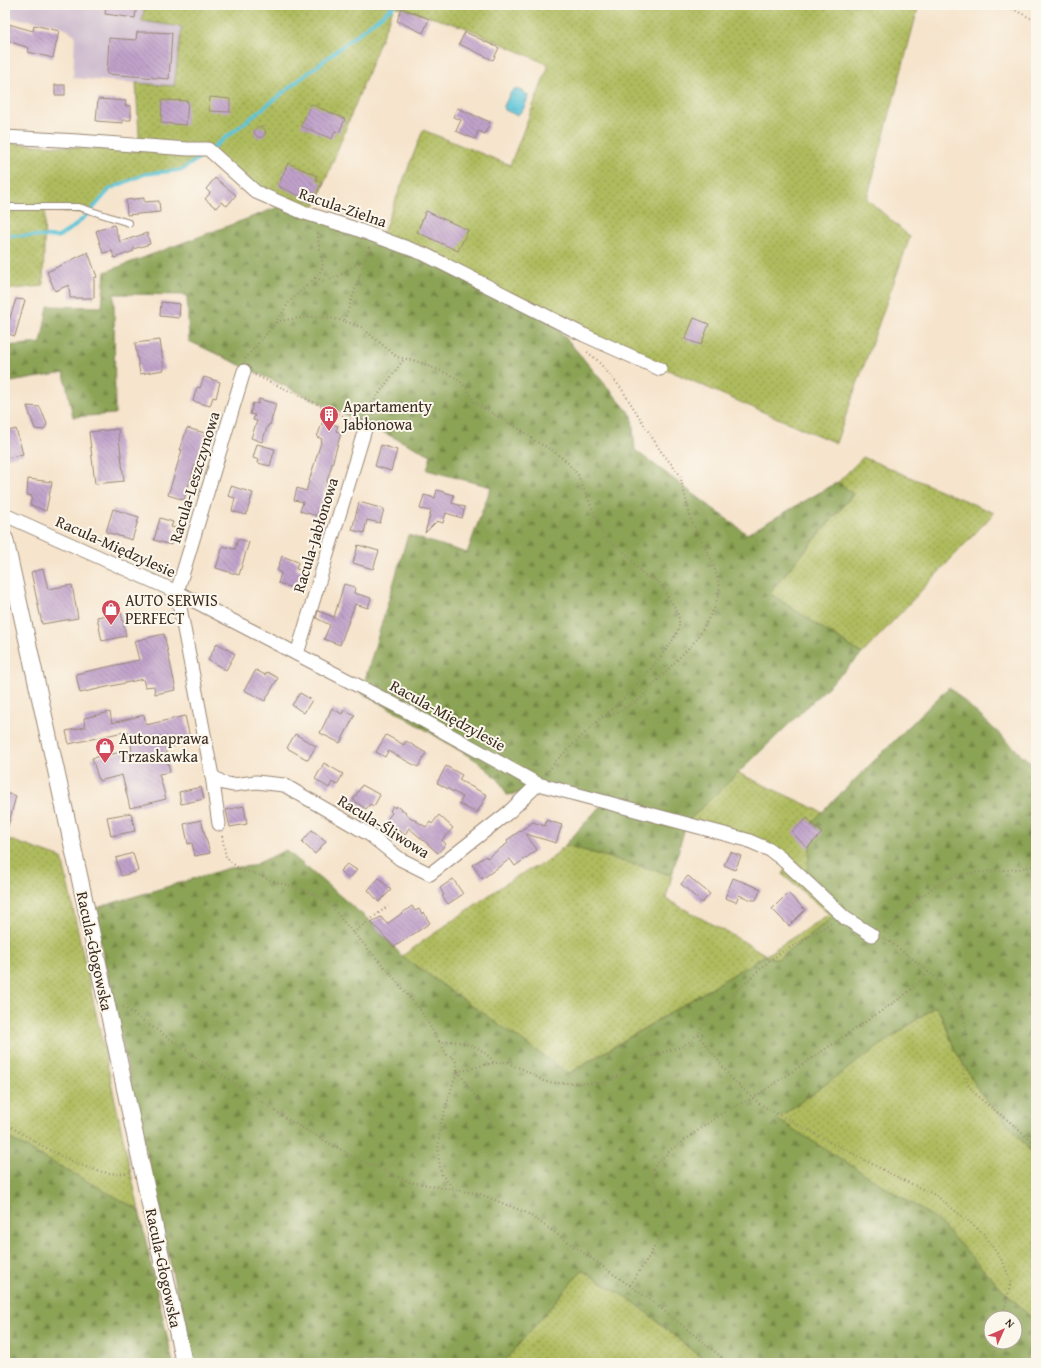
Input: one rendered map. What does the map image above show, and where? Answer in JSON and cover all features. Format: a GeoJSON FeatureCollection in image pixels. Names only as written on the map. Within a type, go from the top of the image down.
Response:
{"type":"FeatureCollection","features":[{"type":"Feature","properties":{"kind":"street","name":"Racula-Zielna"},"geometry":{"type":"LineString","coordinates":[[5,137],[188,149],[211,152],[256,192],[302,212],[374,235],[424,254],[584,334],[660,368]]}},
{"type":"Feature","properties":{"kind":"street","name":"Racula-Leszczynowa"},"geometry":{"type":"LineString","coordinates":[[177,592],[244,371]]}},
{"type":"Feature","properties":{"kind":"street","name":"Racula-Jabłonowa"},"geometry":{"type":"LineString","coordinates":[[297,654],[363,425]]}},
{"type":"Feature","properties":{"kind":"street","name":"Racula-Międzylesie"},"geometry":{"type":"LineString","coordinates":[[5,515],[177,592],[401,708],[538,784],[747,840],[770,850],[782,859],[844,918],[872,935]]}},
{"type":"Feature","properties":{"kind":"street","name":"Racula-Głogowska"},"geometry":{"type":"LineString","coordinates":[[5,539],[184,1363]]}},
{"type":"Feature","properties":{"kind":"street"},"geometry":{"type":"LineString","coordinates":[[177,592],[220,824]]}},
{"type":"Feature","properties":{"kind":"street","name":"Racula-Śliwowa"},"geometry":{"type":"LineString","coordinates":[[212,776],[223,783],[233,785],[256,782],[284,785],[370,835],[400,859],[430,874],[508,812],[538,784]]}},
{"type":"Feature","properties":{"kind":"lane"},"geometry":{"type":"LineString","coordinates":[[5,207],[79,207],[130,224]]}},
{"type":"Feature","properties":{"kind":"path"},"geometry":{"type":"LineString","coordinates":[[1006,5],[1036,21]]}},
{"type":"Feature","properties":{"kind":"path"},"geometry":{"type":"LineString","coordinates":[[323,219],[318,228],[318,239],[323,266],[319,274],[290,301],[273,326],[243,361],[242,365],[244,371],[327,407],[363,425],[367,410],[404,359]]}},
{"type":"Feature","properties":{"kind":"path"},"geometry":{"type":"LineString","coordinates":[[344,321],[364,260],[374,235]]}},
{"type":"Feature","properties":{"kind":"path"},"geometry":{"type":"LineString","coordinates":[[315,278],[325,280],[338,276],[364,260]]}},
{"type":"Feature","properties":{"kind":"path"},"geometry":{"type":"LineString","coordinates":[[273,326],[279,321],[306,317],[325,317],[344,321],[361,327],[397,357],[416,361],[460,381],[467,389],[475,403],[526,433],[535,441],[552,450],[569,464],[578,475],[604,537],[608,542],[619,547],[626,553],[644,574],[656,579],[674,604],[677,610],[679,628],[658,660],[642,676],[635,688],[556,761],[538,784]]}},
{"type":"Feature","properties":{"kind":"path"},"geometry":{"type":"LineString","coordinates":[[582,348],[597,360],[621,388],[660,450],[680,475],[691,520],[713,563],[720,587],[715,607],[697,639],[638,701],[611,715],[606,715]]}},
{"type":"Feature","properties":{"kind":"path"},"geometry":{"type":"LineString","coordinates":[[220,824],[226,857],[240,870],[255,873],[270,880],[310,892],[332,906],[353,933],[388,971],[420,1011],[448,1055],[452,1056],[457,1063],[458,1071],[440,1126],[438,1153],[441,1174],[454,1189]]}},
{"type":"Feature","properties":{"kind":"path"},"geometry":{"type":"LineString","coordinates":[[872,935],[883,934],[891,928],[917,900],[935,886],[949,879],[980,872],[1019,869],[1036,865]]}},
{"type":"Feature","properties":{"kind":"path"},"geometry":{"type":"LineString","coordinates":[[353,933],[388,906]]}},
{"type":"Feature","properties":{"kind":"path"},"geometry":{"type":"LineString","coordinates":[[458,1071],[468,1070],[494,1062],[508,1062],[545,1082],[603,1083],[625,1073],[646,1058],[683,1046],[698,1034],[705,1022],[769,961],[828,924],[844,918]]}},
{"type":"Feature","properties":{"kind":"path"},"geometry":{"type":"LineString","coordinates":[[872,935],[886,939],[943,984],[958,1002],[965,1020],[966,1044],[963,1070],[970,1086],[982,1100],[1031,1141],[1036,1143]]}},
{"type":"Feature","properties":{"kind":"path"},"geometry":{"type":"LineString","coordinates":[[630,1286],[667,1225],[662,1200],[652,1177],[655,1166],[672,1149],[721,1114],[753,1098],[902,997],[923,979],[928,972]]}},
{"type":"Feature","properties":{"kind":"path"},"geometry":{"type":"LineString","coordinates":[[105,995],[287,1119],[357,1159],[410,1182],[480,1194],[527,1213],[630,1286],[724,1359],[738,1363]]}},
{"type":"Feature","properties":{"kind":"path"},"geometry":{"type":"LineString","coordinates":[[698,1034],[732,1079],[761,1105],[889,1173],[937,1196],[984,1234],[1003,1262],[1011,1282],[1004,1310]]}},
{"type":"Feature","properties":{"kind":"path"},"geometry":{"type":"LineString","coordinates":[[439,1042],[450,1040],[473,1046],[489,1055],[494,1062]]}},
{"type":"Feature","properties":{"kind":"path"},"geometry":{"type":"LineString","coordinates":[[458,1071],[461,1073],[487,1113],[490,1120],[492,1133]]}},
{"type":"Feature","properties":{"kind":"path"},"geometry":{"type":"LineString","coordinates":[[5,1123],[56,1154],[77,1164],[104,1172],[124,1174],[142,1168]]}},
{"type":"Feature","properties":{"kind":"path"},"geometry":{"type":"LineString","coordinates":[[992,1363],[994,1350]]}},
{"type":"Feature","properties":{"kind":"shaded area"},"geometry":{"type":"Polygon","coordinates":[[[5,5],[145,5],[142,21],[182,26],[174,86],[73,78],[75,35],[63,27],[50,23],[5,17],[5,5]]]}},
{"type":"Feature","properties":{"kind":"green space"},"geometry":{"type":"Polygon","coordinates":[[[145,5],[919,5],[867,199],[910,237],[836,443],[726,396],[380,240],[423,130],[510,165],[549,65],[464,27],[394,6],[311,217],[281,206],[208,152],[182,170],[145,174],[110,189],[89,213],[45,210],[43,286],[5,290],[5,143],[140,151],[136,83],[174,86],[182,27],[142,21],[145,5]]]}},
{"type":"Feature","properties":{"kind":"green space"},"geometry":{"type":"Polygon","coordinates":[[[281,206],[380,240],[547,316],[632,416],[635,450],[747,534],[838,482],[853,494],[769,593],[862,654],[686,823],[672,875],[565,845],[603,803],[541,791],[507,795],[499,780],[477,761],[393,710],[361,693],[408,535],[467,553],[491,487],[427,470],[431,455],[189,341],[187,295],[114,294],[115,414],[73,417],[64,373],[5,383],[5,346],[41,343],[48,306],[102,307],[105,272],[281,206]]]}},
{"type":"Feature","properties":{"kind":"green space"},"geometry":{"type":"Polygon","coordinates":[[[863,457],[994,513],[862,654],[769,593],[853,495],[838,482],[863,457]]]}},
{"type":"Feature","properties":{"kind":"green space"},"geometry":{"type":"Polygon","coordinates":[[[949,687],[1036,768],[1036,1153],[1030,1151],[980,1093],[955,1050],[942,1017],[935,1006],[777,1119],[935,1218],[997,1284],[1036,1322],[1026,1363],[714,1363],[695,1353],[635,1303],[582,1270],[503,1363],[192,1363],[93,909],[229,868],[252,866],[286,850],[371,922],[402,956],[569,1074],[764,956],[778,959],[837,914],[806,881],[813,821],[949,687]]]}},
{"type":"Feature","properties":{"kind":"green space"},"geometry":{"type":"Polygon","coordinates":[[[738,773],[822,812],[813,821],[837,914],[778,959],[764,956],[568,1074],[402,956],[515,877],[550,860],[565,845],[672,875],[666,899],[766,955],[829,914],[783,875],[787,866],[766,849],[686,823],[738,773]]]}},
{"type":"Feature","properties":{"kind":"green space"},"geometry":{"type":"Polygon","coordinates":[[[5,838],[62,858],[139,1210],[5,1136],[5,838]]]}},
{"type":"Feature","properties":{"kind":"green space"},"geometry":{"type":"Polygon","coordinates":[[[936,1006],[955,1050],[1030,1151],[1036,1153],[1036,1322],[997,1284],[935,1218],[776,1119],[936,1006]]]}},
{"type":"Feature","properties":{"kind":"green space"},"geometry":{"type":"Polygon","coordinates":[[[5,1136],[139,1210],[173,1363],[5,1363],[5,1136]]]}},
{"type":"Feature","properties":{"kind":"green space"},"geometry":{"type":"Polygon","coordinates":[[[582,1270],[635,1303],[695,1353],[714,1363],[503,1363],[582,1270]]]}},
{"type":"Feature","properties":{"kind":"green space"},"geometry":{"type":"Polygon","coordinates":[[[1036,1322],[1036,1363],[1026,1363],[1036,1322]]]}},
{"type":"Feature","properties":{"kind":"water"},"geometry":{"type":"Polygon","coordinates":[[[514,89],[520,90],[528,95],[523,109],[516,115],[505,110],[504,106],[514,89]]]}},
{"type":"Feature","properties":{"kind":"building"},"geometry":{"type":"Polygon","coordinates":[[[106,5],[137,5],[135,18],[105,14],[106,5]]]}},
{"type":"Feature","properties":{"kind":"building"},"geometry":{"type":"Polygon","coordinates":[[[402,8],[429,19],[423,33],[397,21],[402,8]]]}},
{"type":"Feature","properties":{"kind":"building"},"geometry":{"type":"Polygon","coordinates":[[[5,23],[33,31],[34,25],[59,31],[53,58],[28,52],[29,48],[5,40],[5,23]]]}},
{"type":"Feature","properties":{"kind":"building"},"geometry":{"type":"Polygon","coordinates":[[[137,32],[172,33],[169,79],[107,74],[109,38],[136,40],[137,32]]]}},
{"type":"Feature","properties":{"kind":"building"},"geometry":{"type":"Polygon","coordinates":[[[465,32],[499,48],[493,60],[459,44],[465,32]]]}},
{"type":"Feature","properties":{"kind":"building"},"geometry":{"type":"Polygon","coordinates":[[[55,85],[65,85],[65,95],[55,95],[55,85]]]}},
{"type":"Feature","properties":{"kind":"building"},"geometry":{"type":"Polygon","coordinates":[[[210,97],[230,99],[230,112],[209,111],[210,97]]]}},
{"type":"Feature","properties":{"kind":"building"},"geometry":{"type":"Polygon","coordinates":[[[98,99],[126,101],[125,106],[131,106],[131,120],[123,120],[123,123],[96,121],[98,99]]]}},
{"type":"Feature","properties":{"kind":"building"},"geometry":{"type":"Polygon","coordinates":[[[162,100],[188,101],[186,125],[161,123],[162,100]]]}},
{"type":"Feature","properties":{"kind":"building"},"geometry":{"type":"Polygon","coordinates":[[[311,104],[345,119],[339,133],[335,131],[332,139],[301,126],[311,104]]]}},
{"type":"Feature","properties":{"kind":"building"},"geometry":{"type":"Polygon","coordinates":[[[457,108],[490,122],[485,134],[478,131],[475,139],[456,131],[461,120],[453,117],[457,108]]]}},
{"type":"Feature","properties":{"kind":"building"},"geometry":{"type":"Polygon","coordinates":[[[260,126],[264,128],[266,132],[264,136],[260,138],[256,136],[254,132],[256,128],[260,126]]]}},
{"type":"Feature","properties":{"kind":"building"},"geometry":{"type":"Polygon","coordinates":[[[288,163],[317,176],[316,180],[322,183],[313,202],[278,186],[288,163]]]}},
{"type":"Feature","properties":{"kind":"building"},"geometry":{"type":"Polygon","coordinates":[[[215,178],[236,195],[227,206],[221,202],[216,208],[205,199],[210,193],[206,189],[215,178]]]}},
{"type":"Feature","properties":{"kind":"building"},"geometry":{"type":"Polygon","coordinates":[[[144,198],[144,202],[159,201],[160,212],[127,215],[126,200],[144,198]]]}},
{"type":"Feature","properties":{"kind":"building"},"geometry":{"type":"Polygon","coordinates":[[[426,211],[468,230],[458,251],[417,232],[426,211]]]}},
{"type":"Feature","properties":{"kind":"building"},"geometry":{"type":"Polygon","coordinates":[[[114,225],[120,242],[147,233],[150,244],[133,249],[134,251],[114,258],[112,251],[103,253],[96,231],[114,225]]]}},
{"type":"Feature","properties":{"kind":"building"},"geometry":{"type":"Polygon","coordinates":[[[88,252],[97,277],[94,278],[94,298],[70,298],[69,285],[55,291],[47,272],[88,252]]]}},
{"type":"Feature","properties":{"kind":"building"},"geometry":{"type":"Polygon","coordinates":[[[16,299],[25,300],[15,336],[5,333],[16,299]]]}},
{"type":"Feature","properties":{"kind":"building"},"geometry":{"type":"Polygon","coordinates":[[[161,302],[180,304],[179,318],[160,316],[161,302]]]}},
{"type":"Feature","properties":{"kind":"building"},"geometry":{"type":"Polygon","coordinates":[[[694,318],[709,324],[701,345],[685,339],[694,318]]]}},
{"type":"Feature","properties":{"kind":"building"},"geometry":{"type":"Polygon","coordinates":[[[160,340],[164,370],[140,374],[135,343],[160,340]]]}},
{"type":"Feature","properties":{"kind":"building"},"geometry":{"type":"Polygon","coordinates":[[[204,377],[220,382],[216,398],[213,397],[210,406],[193,401],[197,387],[200,388],[204,377]]]}},
{"type":"Feature","properties":{"kind":"building"},"geometry":{"type":"Polygon","coordinates":[[[259,399],[276,404],[270,425],[268,425],[262,442],[251,438],[257,421],[253,420],[255,415],[250,414],[253,403],[258,404],[259,399]]]}},
{"type":"Feature","properties":{"kind":"building"},"geometry":{"type":"Polygon","coordinates":[[[27,406],[40,407],[47,424],[44,430],[35,429],[27,406]]]}},
{"type":"Feature","properties":{"kind":"building"},"geometry":{"type":"Polygon","coordinates":[[[323,421],[338,426],[336,431],[341,433],[317,516],[300,511],[303,502],[294,500],[297,488],[306,491],[322,439],[317,437],[323,421]]]}},
{"type":"Feature","properties":{"kind":"building"},"geometry":{"type":"Polygon","coordinates":[[[187,428],[205,433],[184,500],[168,495],[187,428]]]}},
{"type":"Feature","properties":{"kind":"building"},"geometry":{"type":"Polygon","coordinates":[[[16,429],[23,454],[7,458],[5,449],[5,432],[16,429]]]}},
{"type":"Feature","properties":{"kind":"building"},"geometry":{"type":"Polygon","coordinates":[[[118,429],[124,481],[95,484],[89,432],[118,429]]]}},
{"type":"Feature","properties":{"kind":"building"},"geometry":{"type":"Polygon","coordinates":[[[257,444],[275,449],[270,466],[258,463],[259,460],[253,458],[257,444]]]}},
{"type":"Feature","properties":{"kind":"building"},"geometry":{"type":"Polygon","coordinates":[[[381,445],[397,450],[391,471],[375,466],[381,445]]]}},
{"type":"Feature","properties":{"kind":"building"},"geometry":{"type":"Polygon","coordinates":[[[28,479],[52,482],[46,511],[30,505],[32,496],[27,495],[28,479]]]}},
{"type":"Feature","properties":{"kind":"building"},"geometry":{"type":"Polygon","coordinates":[[[231,486],[253,493],[246,515],[232,511],[235,498],[228,496],[231,486]]]}},
{"type":"Feature","properties":{"kind":"building"},"geometry":{"type":"Polygon","coordinates":[[[437,490],[454,495],[452,503],[465,507],[462,518],[446,513],[443,523],[437,521],[425,533],[431,511],[420,509],[424,495],[435,498],[437,490]]]}},
{"type":"Feature","properties":{"kind":"building"},"geometry":{"type":"Polygon","coordinates":[[[359,502],[384,509],[380,523],[367,520],[364,533],[352,530],[359,502]]]}},
{"type":"Feature","properties":{"kind":"building"},"geometry":{"type":"Polygon","coordinates":[[[113,509],[139,517],[132,540],[106,532],[113,509]]]}},
{"type":"Feature","properties":{"kind":"building"},"geometry":{"type":"Polygon","coordinates":[[[160,518],[173,522],[171,527],[176,528],[171,545],[154,540],[160,518]]]}},
{"type":"Feature","properties":{"kind":"building"},"geometry":{"type":"Polygon","coordinates":[[[238,539],[249,542],[239,575],[216,568],[223,546],[235,549],[238,539]]]}},
{"type":"Feature","properties":{"kind":"building"},"geometry":{"type":"Polygon","coordinates":[[[358,545],[379,551],[373,569],[353,563],[358,545]]]}},
{"type":"Feature","properties":{"kind":"building"},"geometry":{"type":"Polygon","coordinates":[[[282,556],[298,562],[296,569],[304,571],[301,578],[298,579],[295,589],[278,583],[281,573],[277,571],[282,556]]]}},
{"type":"Feature","properties":{"kind":"building"},"geometry":{"type":"Polygon","coordinates":[[[43,569],[48,589],[72,585],[78,618],[42,624],[31,572],[43,569]]]}},
{"type":"Feature","properties":{"kind":"building"},"geometry":{"type":"Polygon","coordinates":[[[344,584],[355,587],[354,593],[371,598],[368,608],[355,604],[340,645],[324,639],[330,625],[316,618],[318,611],[334,617],[344,584]]]}},
{"type":"Feature","properties":{"kind":"building","name":"AUTO SERWIS PERFECT"},"geometry":{"type":"Polygon","coordinates":[[[121,612],[126,636],[102,641],[97,617],[121,612]]]}},
{"type":"Feature","properties":{"kind":"building"},"geometry":{"type":"Polygon","coordinates":[[[164,634],[176,690],[155,694],[154,686],[145,687],[143,679],[80,693],[76,674],[139,660],[134,641],[164,634]]]}},
{"type":"Feature","properties":{"kind":"building"},"geometry":{"type":"Polygon","coordinates":[[[217,643],[235,654],[226,670],[208,660],[217,643]]]}},
{"type":"Feature","properties":{"kind":"building"},"geometry":{"type":"Polygon","coordinates":[[[256,670],[265,675],[267,672],[278,678],[265,701],[244,690],[256,670]]]}},
{"type":"Feature","properties":{"kind":"building"},"geometry":{"type":"Polygon","coordinates":[[[300,693],[312,700],[304,713],[292,705],[300,693]]]}},
{"type":"Feature","properties":{"kind":"building"},"geometry":{"type":"Polygon","coordinates":[[[332,708],[342,714],[344,710],[355,715],[340,743],[320,733],[332,708]]]}},
{"type":"Feature","properties":{"kind":"building"},"geometry":{"type":"Polygon","coordinates":[[[110,712],[112,723],[144,715],[146,725],[185,716],[191,742],[165,748],[170,772],[159,774],[166,799],[130,808],[122,775],[99,781],[92,758],[132,750],[128,731],[69,744],[66,731],[85,727],[84,718],[110,712]]]}},
{"type":"Feature","properties":{"kind":"building"},"geometry":{"type":"Polygon","coordinates":[[[295,734],[316,746],[308,760],[287,748],[295,734]]]}},
{"type":"Feature","properties":{"kind":"building"},"geometry":{"type":"Polygon","coordinates":[[[386,735],[404,745],[406,741],[426,753],[418,767],[388,751],[385,757],[376,752],[386,735]]]}},
{"type":"Feature","properties":{"kind":"building"},"geometry":{"type":"Polygon","coordinates":[[[324,763],[343,774],[337,785],[332,782],[329,788],[315,779],[324,763]]]}},
{"type":"Feature","properties":{"kind":"building"},"geometry":{"type":"Polygon","coordinates":[[[446,766],[462,775],[459,780],[487,795],[477,813],[459,804],[463,797],[437,783],[446,766]]]}},
{"type":"Feature","properties":{"kind":"building"},"geometry":{"type":"Polygon","coordinates":[[[362,785],[380,795],[374,806],[370,804],[366,809],[353,800],[362,785]]]}},
{"type":"Feature","properties":{"kind":"building"},"geometry":{"type":"Polygon","coordinates":[[[201,787],[204,799],[181,804],[179,792],[201,787]]]}},
{"type":"Feature","properties":{"kind":"building"},"geometry":{"type":"Polygon","coordinates":[[[5,793],[16,796],[8,826],[5,826],[5,793]]]}},
{"type":"Feature","properties":{"kind":"building"},"geometry":{"type":"Polygon","coordinates":[[[244,806],[247,824],[230,827],[226,810],[244,806]]]}},
{"type":"Feature","properties":{"kind":"building"},"geometry":{"type":"Polygon","coordinates":[[[393,806],[395,808],[396,806],[406,812],[405,814],[426,827],[430,822],[432,824],[439,815],[453,828],[442,840],[446,844],[438,853],[409,828],[405,835],[395,828],[396,827],[388,822],[388,818],[392,813],[390,811],[393,806]]]}},
{"type":"Feature","properties":{"kind":"building"},"geometry":{"type":"Polygon","coordinates":[[[131,813],[135,831],[111,836],[107,817],[131,813]]]}},
{"type":"Feature","properties":{"kind":"building"},"geometry":{"type":"Polygon","coordinates":[[[807,818],[822,833],[807,848],[792,832],[807,818]]]}},
{"type":"Feature","properties":{"kind":"building"},"geometry":{"type":"Polygon","coordinates":[[[201,820],[210,853],[195,856],[192,843],[188,844],[184,824],[201,820]]]}},
{"type":"Feature","properties":{"kind":"building"},"geometry":{"type":"Polygon","coordinates":[[[546,820],[562,825],[556,843],[526,834],[537,850],[515,866],[510,859],[482,879],[472,865],[486,856],[487,858],[508,843],[507,840],[533,822],[545,826],[546,820]]]}},
{"type":"Feature","properties":{"kind":"building"},"geometry":{"type":"Polygon","coordinates":[[[312,830],[326,841],[315,854],[302,842],[312,830]]]}},
{"type":"Feature","properties":{"kind":"building"},"geometry":{"type":"Polygon","coordinates":[[[730,852],[741,856],[735,870],[724,865],[730,852]]]}},
{"type":"Feature","properties":{"kind":"building"},"geometry":{"type":"Polygon","coordinates":[[[133,853],[138,871],[121,876],[116,858],[133,853]]]}},
{"type":"Feature","properties":{"kind":"building"},"geometry":{"type":"Polygon","coordinates":[[[347,864],[357,870],[349,879],[340,871],[347,864]]]}},
{"type":"Feature","properties":{"kind":"building"},"geometry":{"type":"Polygon","coordinates":[[[688,876],[710,894],[702,903],[681,884],[688,876]]]}},
{"type":"Feature","properties":{"kind":"building"},"geometry":{"type":"Polygon","coordinates":[[[379,878],[391,890],[379,902],[368,890],[379,878]]]}},
{"type":"Feature","properties":{"kind":"building"},"geometry":{"type":"Polygon","coordinates":[[[733,878],[761,889],[756,900],[739,895],[736,902],[725,898],[733,878]]]}},
{"type":"Feature","properties":{"kind":"building"},"geometry":{"type":"Polygon","coordinates":[[[453,879],[463,894],[448,904],[442,896],[444,895],[440,888],[453,879]]]}},
{"type":"Feature","properties":{"kind":"building"},"geometry":{"type":"Polygon","coordinates":[[[788,893],[805,910],[789,926],[772,909],[788,893]]]}},
{"type":"Feature","properties":{"kind":"building"},"geometry":{"type":"Polygon","coordinates":[[[412,906],[415,911],[419,909],[422,914],[423,912],[430,923],[394,947],[371,922],[381,917],[387,924],[412,906]]]}},
{"type":"Feature","properties":{"kind":"waterway"},"geometry":{"type":"LineString","coordinates":[[211,149],[395,5]]}},
{"type":"Feature","properties":{"kind":"waterway"},"geometry":{"type":"LineString","coordinates":[[5,235],[58,237],[72,228],[89,213],[110,189],[145,174],[182,170],[206,153]]}},
{"type":"Feature","properties":{"kind":"place","name":"Apartamenty Jabłonowa"},"geometry":{"type":"Point","coordinates":[329,432]}},
{"type":"Feature","properties":{"kind":"place","name":"AUTO SERWIS PERFECT"},"geometry":{"type":"Point","coordinates":[111,626]}},
{"type":"Feature","properties":{"kind":"place","name":"Autonaprawa Trzaskawka"},"geometry":{"type":"Point","coordinates":[105,764]}}]}
